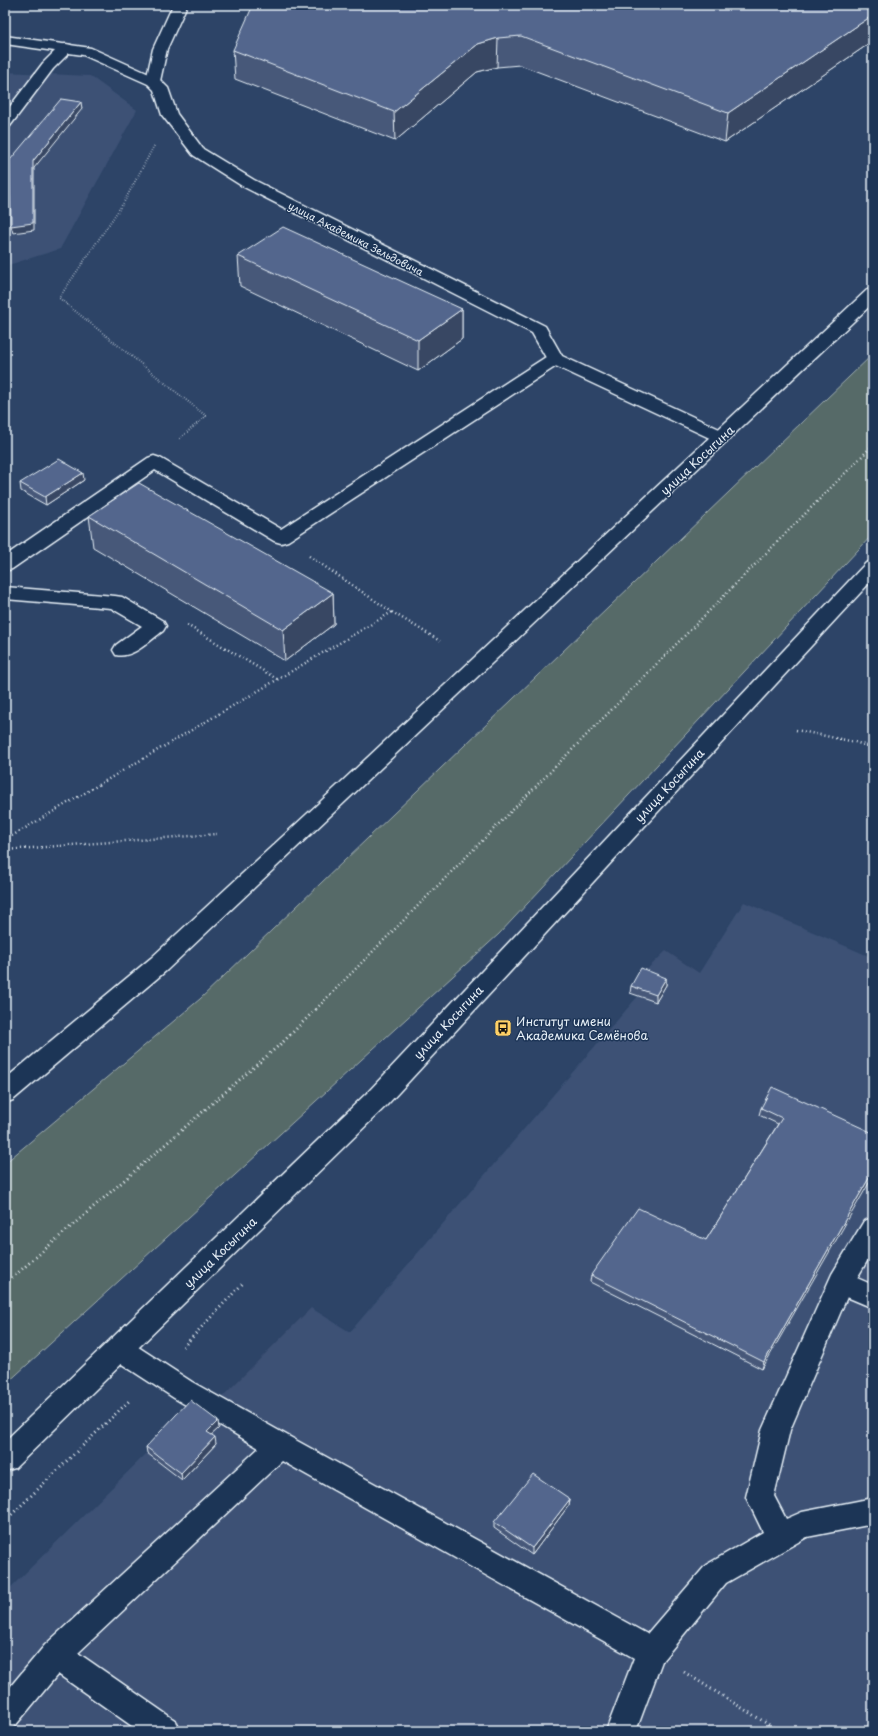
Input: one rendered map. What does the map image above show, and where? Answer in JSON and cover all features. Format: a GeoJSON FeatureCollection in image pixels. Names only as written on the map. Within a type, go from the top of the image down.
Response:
{"type":"FeatureCollection","features":[{"type":"Feature","properties":{"kind":"main road"},"geometry":{"type":"LineString","coordinates":[[5,40],[86,51],[153,81],[160,49],[180,5]]}},
{"type":"Feature","properties":{"kind":"main road"},"geometry":{"type":"LineString","coordinates":[[5,123],[48,66],[66,48]]}},
{"type":"Feature","properties":{"kind":"main road","name":"улица Академика Зельдовича"},"geometry":{"type":"LineString","coordinates":[[153,81],[161,88],[170,115],[198,152],[248,183],[539,330],[555,359]]}},
{"type":"Feature","properties":{"kind":"main road","name":"улица Косыгина"},"geometry":{"type":"LineString","coordinates":[[5,1092],[159,964],[328,808],[873,294]]}},
{"type":"Feature","properties":{"kind":"main road"},"geometry":{"type":"LineString","coordinates":[[5,565],[147,458],[280,537],[555,359],[722,437]]}},
{"type":"Feature","properties":{"kind":"main road","name":"улица Косыгина"},"geometry":{"type":"LineString","coordinates":[[5,1459],[378,1098],[870,575]]}},
{"type":"Feature","properties":{"kind":"main road"},"geometry":{"type":"LineString","coordinates":[[5,593],[115,602],[156,626],[123,650]]}},
{"type":"Feature","properties":{"kind":"main road"},"geometry":{"type":"LineString","coordinates":[[780,1538],[760,1497],[776,1430],[842,1282],[873,1229]]}},
{"type":"Feature","properties":{"kind":"main road"},"geometry":{"type":"LineString","coordinates":[[842,1282],[873,1297]]}},
{"type":"Feature","properties":{"kind":"main road"},"geometry":{"type":"LineString","coordinates":[[120,1349],[183,1390],[280,1446],[651,1652]]}},
{"type":"Feature","properties":{"kind":"main road"},"geometry":{"type":"LineString","coordinates":[[5,1716],[55,1655],[280,1446]]}},
{"type":"Feature","properties":{"kind":"main road"},"geometry":{"type":"LineString","coordinates":[[621,1731],[651,1652],[716,1574],[802,1525],[873,1511]]}},
{"type":"Feature","properties":{"kind":"main road"},"geometry":{"type":"LineString","coordinates":[[55,1655],[165,1731]]}},
{"type":"Feature","properties":{"kind":"path"},"geometry":{"type":"LineString","coordinates":[[147,458],[206,416],[58,298],[124,202],[170,115]]}},
{"type":"Feature","properties":{"kind":"path"},"geometry":{"type":"LineString","coordinates":[[5,1284],[284,1041],[873,445]]}},
{"type":"Feature","properties":{"kind":"path"},"geometry":{"type":"LineString","coordinates":[[280,537],[392,612],[440,641]]}},
{"type":"Feature","properties":{"kind":"path"},"geometry":{"type":"LineString","coordinates":[[5,840],[392,612]]}},
{"type":"Feature","properties":{"kind":"path"},"geometry":{"type":"LineString","coordinates":[[156,626],[169,631],[185,624],[278,679]]}},
{"type":"Feature","properties":{"kind":"path"},"geometry":{"type":"LineString","coordinates":[[796,730],[854,742],[873,748]]}},
{"type":"Feature","properties":{"kind":"path"},"geometry":{"type":"LineString","coordinates":[[5,850],[217,834]]}},
{"type":"Feature","properties":{"kind":"path"},"geometry":{"type":"LineString","coordinates":[[651,1652],[779,1731]]}},
{"type":"Feature","properties":{"kind":"shaded area"},"geometry":{"type":"Polygon","coordinates":[[[5,72],[90,76],[137,110],[60,249],[5,266],[5,72]]]}},
{"type":"Feature","properties":{"kind":"shaded area"},"geometry":{"type":"Polygon","coordinates":[[[744,902],[873,958],[873,1731],[5,1731],[5,1593],[147,1453],[191,1407],[213,1406],[311,1308],[350,1332],[638,996],[640,976],[666,951],[699,973],[744,902]]]}},
{"type":"Feature","properties":{"kind":"green space"},"geometry":{"type":"Polygon","coordinates":[[[873,354],[873,534],[499,934],[5,1385],[5,1163],[200,999],[873,354]]]}},
{"type":"Feature","properties":{"kind":"building"},"geometry":{"type":"Polygon","coordinates":[[[253,5],[873,5],[873,15],[728,113],[521,36],[498,38],[478,44],[394,112],[233,50],[253,5]]]}},
{"type":"Feature","properties":{"kind":"building"},"geometry":{"type":"Polygon","coordinates":[[[61,99],[81,102],[33,161],[33,223],[11,226],[10,160],[61,99]]]}},
{"type":"Feature","properties":{"kind":"building"},"geometry":{"type":"Polygon","coordinates":[[[283,227],[462,309],[418,340],[238,256],[283,227]]]}},
{"type":"Feature","properties":{"kind":"building"},"geometry":{"type":"Polygon","coordinates":[[[59,459],[83,473],[45,497],[20,483],[59,459]]]}},
{"type":"Feature","properties":{"kind":"building"},"geometry":{"type":"Polygon","coordinates":[[[139,483],[333,593],[283,630],[89,516],[139,483]]]}},
{"type":"Feature","properties":{"kind":"building"},"geometry":{"type":"Polygon","coordinates":[[[641,968],[666,978],[656,995],[631,986],[641,968]]]}},
{"type":"Feature","properties":{"kind":"building"},"geometry":{"type":"Polygon","coordinates":[[[772,1087],[873,1133],[873,1171],[764,1362],[591,1275],[638,1208],[706,1240],[782,1118],[761,1108],[772,1087]]]}},
{"type":"Feature","properties":{"kind":"building"},"geometry":{"type":"Polygon","coordinates":[[[190,1400],[218,1421],[207,1432],[215,1437],[181,1473],[146,1447],[190,1400]]]}},
{"type":"Feature","properties":{"kind":"building"},"geometry":{"type":"Polygon","coordinates":[[[533,1474],[570,1499],[532,1548],[494,1522],[533,1474]]]}},
{"type":"Feature","properties":{"kind":"place","name":"Институт имени Академика Семёнова"},"geometry":{"type":"Point","coordinates":[503,1028]}}]}
